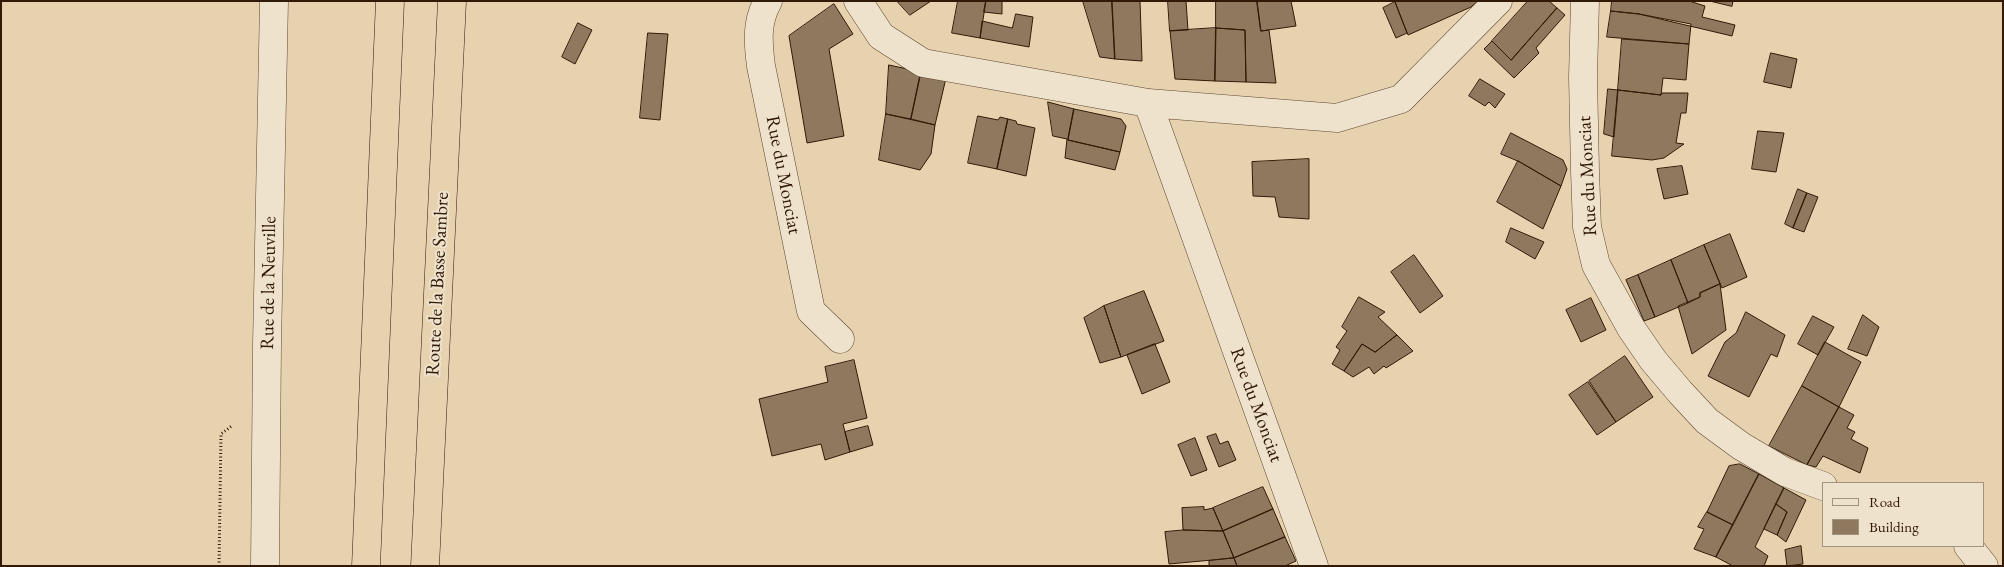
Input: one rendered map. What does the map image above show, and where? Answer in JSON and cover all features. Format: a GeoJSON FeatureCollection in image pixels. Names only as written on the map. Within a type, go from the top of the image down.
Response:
{"type":"FeatureCollection","features":[{"type":"Feature","properties":{"kind":"highway"},"geometry":{"type":"LineString","coordinates":[[366,566],[390,1]]}},
{"type":"Feature","properties":{"kind":"highway","name":"Route de la Basse Sambre"},"geometry":{"type":"LineString","coordinates":[[425,566],[452,1]]}},
{"type":"Feature","properties":{"kind":"street","name":"Rue de la Neuville"},"geometry":{"type":"LineString","coordinates":[[265,566],[274,1]]}},
{"type":"Feature","properties":{"kind":"street","name":"Rue du Monciat"},"geometry":{"type":"LineString","coordinates":[[768,1],[764,8],[757,35],[761,66],[811,312],[840,338]]}},
{"type":"Feature","properties":{"kind":"street"},"geometry":{"type":"LineString","coordinates":[[858,1],[881,36],[923,63],[1148,103],[1337,118],[1401,99],[1498,1]]}},
{"type":"Feature","properties":{"kind":"street","name":"Rue du Monciat"},"geometry":{"type":"LineString","coordinates":[[1584,1],[1583,77],[1587,227],[1596,265],[1631,328],[1653,360],[1707,422],[1741,446],[1785,472],[1822,486]]}},
{"type":"Feature","properties":{"kind":"street","name":"Rue du Monciat"},"geometry":{"type":"LineString","coordinates":[[1148,103],[1314,566]]}},
{"type":"Feature","properties":{"kind":"street"},"geometry":{"type":"LineString","coordinates":[[1969,547],[1984,566]]}},
{"type":"Feature","properties":{"kind":"path"},"geometry":{"type":"LineString","coordinates":[[219,566],[220,434],[267,398]]}},
{"type":"Feature","properties":{"kind":"building"},"geometry":{"type":"Polygon","coordinates":[[[897,1],[931,1],[910,15],[897,1]]]}},
{"type":"Feature","properties":{"kind":"building"},"geometry":{"type":"Polygon","coordinates":[[[958,1],[986,1],[980,38],[952,33],[958,1]]]}},
{"type":"Feature","properties":{"kind":"building"},"geometry":{"type":"Polygon","coordinates":[[[986,1],[1002,1],[1002,14],[984,12],[986,1]]]}},
{"type":"Feature","properties":{"kind":"building"},"geometry":{"type":"Polygon","coordinates":[[[1083,1],[1112,1],[1115,59],[1100,57],[1083,1]]]}},
{"type":"Feature","properties":{"kind":"building"},"geometry":{"type":"Polygon","coordinates":[[[1112,1],[1140,1],[1142,61],[1115,59],[1112,1]]]}},
{"type":"Feature","properties":{"kind":"building"},"geometry":{"type":"Polygon","coordinates":[[[1168,1],[1186,1],[1188,30],[1170,31],[1168,1]]]}},
{"type":"Feature","properties":{"kind":"building"},"geometry":{"type":"Polygon","coordinates":[[[1216,1],[1257,1],[1261,31],[1269,30],[1276,83],[1246,82],[1245,30],[1216,28],[1216,1]]]}},
{"type":"Feature","properties":{"kind":"building"},"geometry":{"type":"Polygon","coordinates":[[[1257,1],[1291,1],[1296,26],[1261,31],[1257,1]]]}},
{"type":"Feature","properties":{"kind":"building"},"geometry":{"type":"Polygon","coordinates":[[[1478,1],[1471,7],[1408,35],[1395,2],[1478,1]]]}},
{"type":"Feature","properties":{"kind":"building"},"geometry":{"type":"Polygon","coordinates":[[[1528,1],[1549,1],[1557,8],[1511,60],[1492,41],[1528,1]]]}},
{"type":"Feature","properties":{"kind":"building"},"geometry":{"type":"Polygon","coordinates":[[[1612,1],[1689,1],[1705,6],[1702,17],[1735,25],[1732,36],[1639,14],[1611,11],[1612,1]]]}},
{"type":"Feature","properties":{"kind":"building"},"geometry":{"type":"Polygon","coordinates":[[[1710,1],[1733,1],[1732,6],[1710,1]]]}},
{"type":"Feature","properties":{"kind":"building"},"geometry":{"type":"Polygon","coordinates":[[[1395,2],[1407,33],[1396,38],[1383,8],[1395,2]]]}},
{"type":"Feature","properties":{"kind":"building"},"geometry":{"type":"Polygon","coordinates":[[[834,4],[853,34],[829,49],[844,136],[807,143],[789,36],[834,4]]]}},
{"type":"Feature","properties":{"kind":"building"},"geometry":{"type":"Polygon","coordinates":[[[1557,8],[1565,15],[1536,48],[1539,53],[1514,78],[1484,49],[1492,41],[1511,60],[1557,8]]]}},
{"type":"Feature","properties":{"kind":"building"},"geometry":{"type":"Polygon","coordinates":[[[1611,11],[1639,14],[1691,24],[1689,44],[1607,37],[1611,11]]]}},
{"type":"Feature","properties":{"kind":"building"},"geometry":{"type":"Polygon","coordinates":[[[1016,14],[1033,17],[1029,47],[980,38],[982,21],[1012,28],[1016,14]]]}},
{"type":"Feature","properties":{"kind":"building"},"geometry":{"type":"Polygon","coordinates":[[[578,23],[592,30],[575,64],[562,57],[578,23]]]}},
{"type":"Feature","properties":{"kind":"building"},"geometry":{"type":"Polygon","coordinates":[[[1216,28],[1245,30],[1246,82],[1215,81],[1216,28]]]}},
{"type":"Feature","properties":{"kind":"building"},"geometry":{"type":"Polygon","coordinates":[[[1216,28],[1215,81],[1175,79],[1170,31],[1216,28]]]}},
{"type":"Feature","properties":{"kind":"building"},"geometry":{"type":"Polygon","coordinates":[[[648,33],[668,34],[660,120],[640,118],[648,33]]]}},
{"type":"Feature","properties":{"kind":"building"},"geometry":{"type":"Polygon","coordinates":[[[1622,39],[1689,44],[1686,80],[1663,78],[1661,95],[1618,90],[1622,39]]]}},
{"type":"Feature","properties":{"kind":"building"},"geometry":{"type":"Polygon","coordinates":[[[1771,53],[1797,59],[1791,88],[1764,82],[1771,53]]]}},
{"type":"Feature","properties":{"kind":"building"},"geometry":{"type":"Polygon","coordinates":[[[889,65],[921,72],[911,119],[886,114],[889,65]]]}},
{"type":"Feature","properties":{"kind":"building"},"geometry":{"type":"Polygon","coordinates":[[[921,72],[946,78],[935,125],[911,119],[921,72]]]}},
{"type":"Feature","properties":{"kind":"building"},"geometry":{"type":"Polygon","coordinates":[[[1480,79],[1505,94],[1495,108],[1489,102],[1485,106],[1469,96],[1480,79]]]}},
{"type":"Feature","properties":{"kind":"building"},"geometry":{"type":"Polygon","coordinates":[[[1608,89],[1618,90],[1614,137],[1604,134],[1608,89]]]}},
{"type":"Feature","properties":{"kind":"building"},"geometry":{"type":"Polygon","coordinates":[[[1618,90],[1661,95],[1662,93],[1688,93],[1686,113],[1681,113],[1676,143],[1684,144],[1664,158],[1652,160],[1612,156],[1618,90]]]}},
{"type":"Feature","properties":{"kind":"building"},"geometry":{"type":"Polygon","coordinates":[[[1048,102],[1074,109],[1068,140],[1120,152],[1115,170],[1065,158],[1067,139],[1053,136],[1048,102]]]}},
{"type":"Feature","properties":{"kind":"building"},"geometry":{"type":"Polygon","coordinates":[[[1074,109],[1121,119],[1126,126],[1120,152],[1068,140],[1074,109]]]}},
{"type":"Feature","properties":{"kind":"building"},"geometry":{"type":"Polygon","coordinates":[[[886,114],[935,125],[931,154],[920,170],[879,160],[886,114]]]}},
{"type":"Feature","properties":{"kind":"building"},"geometry":{"type":"Polygon","coordinates":[[[978,116],[998,120],[1000,117],[1008,119],[997,169],[968,163],[978,116]]]}},
{"type":"Feature","properties":{"kind":"building"},"geometry":{"type":"Polygon","coordinates":[[[1008,119],[1016,121],[1017,124],[1035,128],[1026,176],[997,169],[1008,119]]]}},
{"type":"Feature","properties":{"kind":"building"},"geometry":{"type":"Polygon","coordinates":[[[1758,131],[1784,133],[1776,172],[1752,169],[1758,131]]]}},
{"type":"Feature","properties":{"kind":"building"},"geometry":{"type":"Polygon","coordinates":[[[1511,133],[1563,160],[1567,169],[1561,186],[1520,162],[1501,154],[1511,133]]]}},
{"type":"Feature","properties":{"kind":"building"},"geometry":{"type":"Polygon","coordinates":[[[1309,159],[1309,219],[1279,217],[1275,197],[1253,196],[1252,162],[1309,159]]]}},
{"type":"Feature","properties":{"kind":"building"},"geometry":{"type":"Polygon","coordinates":[[[1518,161],[1561,186],[1543,229],[1497,202],[1518,161]]]}},
{"type":"Feature","properties":{"kind":"building"},"geometry":{"type":"Polygon","coordinates":[[[1682,166],[1688,194],[1664,199],[1657,169],[1682,166]]]}},
{"type":"Feature","properties":{"kind":"building"},"geometry":{"type":"Polygon","coordinates":[[[1798,189],[1807,193],[1793,228],[1785,224],[1798,189]]]}},
{"type":"Feature","properties":{"kind":"building"},"geometry":{"type":"Polygon","coordinates":[[[1807,193],[1818,197],[1804,232],[1793,228],[1807,193]]]}},
{"type":"Feature","properties":{"kind":"building"},"geometry":{"type":"Polygon","coordinates":[[[1511,228],[1544,242],[1535,259],[1506,242],[1511,228]]]}},
{"type":"Feature","properties":{"kind":"building"},"geometry":{"type":"Polygon","coordinates":[[[1730,234],[1747,277],[1722,288],[1704,245],[1730,234]]]}},
{"type":"Feature","properties":{"kind":"building"},"geometry":{"type":"Polygon","coordinates":[[[1704,245],[1720,284],[1700,293],[1700,297],[1688,303],[1671,260],[1704,245]]]}},
{"type":"Feature","properties":{"kind":"building"},"geometry":{"type":"Polygon","coordinates":[[[1414,255],[1443,296],[1420,313],[1391,272],[1414,255]]]}},
{"type":"Feature","properties":{"kind":"building"},"geometry":{"type":"Polygon","coordinates":[[[1671,260],[1688,303],[1655,317],[1638,275],[1671,260]]]}},
{"type":"Feature","properties":{"kind":"building"},"geometry":{"type":"Polygon","coordinates":[[[1638,275],[1655,317],[1644,321],[1626,280],[1638,275]]]}},
{"type":"Feature","properties":{"kind":"building"},"geometry":{"type":"Polygon","coordinates":[[[1720,284],[1726,330],[1692,354],[1678,306],[1700,297],[1700,293],[1720,284]]]}},
{"type":"Feature","properties":{"kind":"building"},"geometry":{"type":"Polygon","coordinates":[[[1144,291],[1164,341],[1121,357],[1104,306],[1144,291]]]}},
{"type":"Feature","properties":{"kind":"building"},"geometry":{"type":"Polygon","coordinates":[[[1359,297],[1385,312],[1378,317],[1397,335],[1375,352],[1362,344],[1344,371],[1332,364],[1340,350],[1336,347],[1347,331],[1342,327],[1359,297]]]}},
{"type":"Feature","properties":{"kind":"building"},"geometry":{"type":"Polygon","coordinates":[[[1591,298],[1606,330],[1581,342],[1566,310],[1591,298]]]}},
{"type":"Feature","properties":{"kind":"building"},"geometry":{"type":"Polygon","coordinates":[[[1104,306],[1121,357],[1100,363],[1084,318],[1104,306]]]}},
{"type":"Feature","properties":{"kind":"building"},"geometry":{"type":"Polygon","coordinates":[[[1746,312],[1785,335],[1777,357],[1771,354],[1749,397],[1708,376],[1725,342],[1736,333],[1746,312]]]}},
{"type":"Feature","properties":{"kind":"building"},"geometry":{"type":"Polygon","coordinates":[[[1863,315],[1879,327],[1867,356],[1848,349],[1863,315]]]}},
{"type":"Feature","properties":{"kind":"building"},"geometry":{"type":"Polygon","coordinates":[[[1813,316],[1834,327],[1818,355],[1798,344],[1813,316]]]}},
{"type":"Feature","properties":{"kind":"building"},"geometry":{"type":"Polygon","coordinates":[[[1397,335],[1413,351],[1386,368],[1384,366],[1374,374],[1369,367],[1353,377],[1344,371],[1362,344],[1375,352],[1397,335]]]}},
{"type":"Feature","properties":{"kind":"building"},"geometry":{"type":"Polygon","coordinates":[[[1825,342],[1861,362],[1839,407],[1802,386],[1825,342]]]}},
{"type":"Feature","properties":{"kind":"building"},"geometry":{"type":"Polygon","coordinates":[[[1155,344],[1170,382],[1142,394],[1127,355],[1155,344]]]}},
{"type":"Feature","properties":{"kind":"building"},"geometry":{"type":"Polygon","coordinates":[[[1625,356],[1653,397],[1616,422],[1589,381],[1625,356]]]}},
{"type":"Feature","properties":{"kind":"building"},"geometry":{"type":"Polygon","coordinates":[[[854,360],[867,418],[843,424],[850,452],[825,460],[821,444],[772,456],[759,399],[828,382],[825,367],[854,360]]]}},
{"type":"Feature","properties":{"kind":"building"},"geometry":{"type":"Polygon","coordinates":[[[1588,382],[1616,422],[1597,435],[1569,395],[1588,382]]]}},
{"type":"Feature","properties":{"kind":"building"},"geometry":{"type":"Polygon","coordinates":[[[1802,386],[1839,407],[1807,465],[1769,446],[1802,386]]]}},
{"type":"Feature","properties":{"kind":"building"},"geometry":{"type":"Polygon","coordinates":[[[1839,407],[1854,415],[1847,428],[1855,432],[1851,439],[1868,448],[1860,473],[1823,456],[1816,467],[1807,465],[1839,407]]]}},
{"type":"Feature","properties":{"kind":"building"},"geometry":{"type":"Polygon","coordinates":[[[868,426],[873,445],[850,452],[845,432],[868,426]]]}},
{"type":"Feature","properties":{"kind":"building"},"geometry":{"type":"Polygon","coordinates":[[[1216,434],[1220,444],[1228,441],[1236,460],[1219,467],[1207,437],[1216,434]]]}},
{"type":"Feature","properties":{"kind":"building"},"geometry":{"type":"Polygon","coordinates":[[[1195,438],[1207,470],[1191,476],[1178,445],[1195,438]]]}},
{"type":"Feature","properties":{"kind":"building"},"geometry":{"type":"Polygon","coordinates":[[[1740,464],[1759,474],[1733,525],[1707,512],[1729,466],[1740,464]]]}},
{"type":"Feature","properties":{"kind":"building"},"geometry":{"type":"Polygon","coordinates":[[[1759,474],[1784,488],[1755,547],[1768,556],[1764,566],[1733,566],[1716,557],[1759,474]]]}},
{"type":"Feature","properties":{"kind":"building"},"geometry":{"type":"Polygon","coordinates":[[[1263,487],[1273,509],[1223,531],[1213,508],[1263,487]]]}},
{"type":"Feature","properties":{"kind":"building"},"geometry":{"type":"Polygon","coordinates":[[[1784,488],[1806,500],[1786,542],[1777,535],[1787,512],[1776,504],[1784,488]]]}},
{"type":"Feature","properties":{"kind":"building"},"geometry":{"type":"Polygon","coordinates":[[[1776,504],[1787,512],[1777,535],[1764,529],[1776,504]]]}},
{"type":"Feature","properties":{"kind":"building"},"geometry":{"type":"Polygon","coordinates":[[[1204,507],[1204,510],[1213,508],[1223,531],[1183,530],[1182,508],[1204,507]]]}},
{"type":"Feature","properties":{"kind":"building"},"geometry":{"type":"Polygon","coordinates":[[[1273,509],[1285,537],[1234,558],[1223,531],[1273,509]]]}},
{"type":"Feature","properties":{"kind":"building"},"geometry":{"type":"Polygon","coordinates":[[[1707,512],[1733,525],[1716,557],[1694,549],[1704,529],[1698,527],[1707,512]]]}},
{"type":"Feature","properties":{"kind":"building"},"geometry":{"type":"Polygon","coordinates":[[[1183,530],[1223,531],[1234,558],[1169,564],[1165,532],[1183,530]]]}},
{"type":"Feature","properties":{"kind":"building"},"geometry":{"type":"Polygon","coordinates":[[[1285,537],[1296,561],[1285,566],[1237,566],[1234,558],[1285,537]]]}},
{"type":"Feature","properties":{"kind":"building"},"geometry":{"type":"Polygon","coordinates":[[[1801,546],[1803,564],[1787,566],[1785,550],[1801,546]]]}},
{"type":"Feature","properties":{"kind":"building"},"geometry":{"type":"Polygon","coordinates":[[[1234,558],[1237,566],[1209,566],[1209,561],[1234,558]]]}}]}
